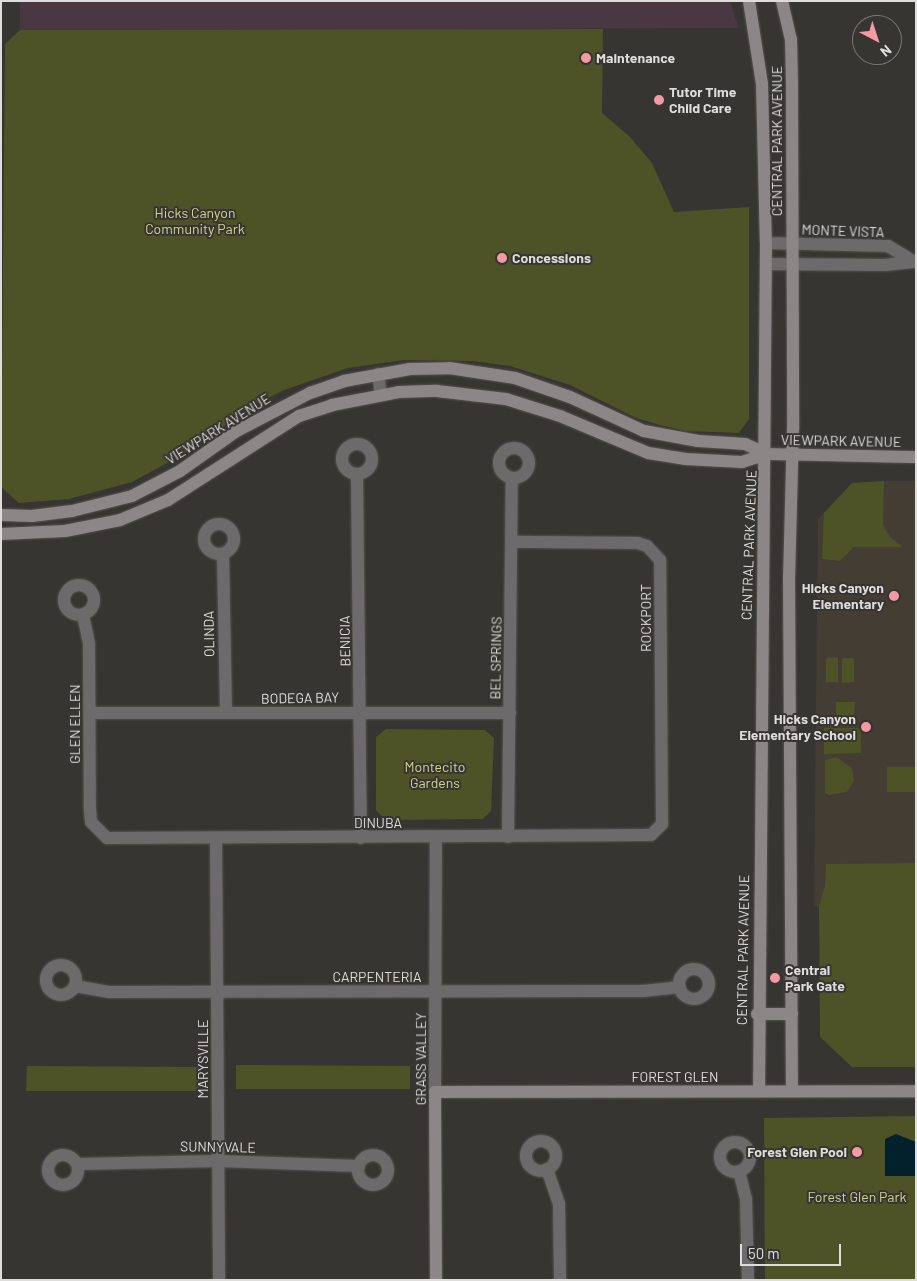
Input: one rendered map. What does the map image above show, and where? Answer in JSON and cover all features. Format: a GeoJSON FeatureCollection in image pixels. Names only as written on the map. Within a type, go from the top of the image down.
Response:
{"type":"FeatureCollection","features":[{"type":"Feature","properties":{"kind":"street","name":"CENTRAL PARK AVENUE"},"geometry":{"type":"LineString","coordinates":[[749,1],[762,84],[766,242],[767,454],[762,570],[757,1014],[758,1091]]}},
{"type":"Feature","properties":{"kind":"street","name":"CENTRAL PARK AVENUE"},"geometry":{"type":"LineString","coordinates":[[782,1],[791,40],[793,456],[789,576],[792,1090]]}},
{"type":"Feature","properties":{"kind":"street","name":"MONTE VISTA"},"geometry":{"type":"LineString","coordinates":[[766,242],[888,246],[915,262]]}},
{"type":"Feature","properties":{"kind":"street","name":"MONTE VISTA"},"geometry":{"type":"LineString","coordinates":[[766,264],[885,265],[915,262]]}},
{"type":"Feature","properties":{"kind":"street","name":"VIEWPARK AVENUE"},"geometry":{"type":"LineString","coordinates":[[1,515],[32,516],[72,511],[132,496],[180,471],[235,432],[279,407],[319,390],[378,374],[449,368],[515,378],[570,397],[644,432],[698,441],[745,444],[767,454],[916,457]]}},
{"type":"Feature","properties":{"kind":"street"},"geometry":{"type":"LineString","coordinates":[[378,374],[381,395]]}},
{"type":"Feature","properties":{"kind":"street","name":"VIEWPARK AVENUE"},"geometry":{"type":"LineString","coordinates":[[1,534],[65,531],[120,520],[168,500],[298,416],[332,405],[381,395],[437,392],[506,399],[560,416],[648,453],[685,459],[742,462],[767,454]]}},
{"type":"Feature","properties":{"kind":"street","name":"BENICIA"},"geometry":{"type":"LineString","coordinates":[[357,474],[361,838]]}},
{"type":"Feature","properties":{"kind":"street","name":"BEL SPRINGS"},"geometry":{"type":"LineString","coordinates":[[508,837],[512,478]]}},
{"type":"Feature","properties":{"kind":"street","name":"ROCKPORT"},"geometry":{"type":"LineString","coordinates":[[512,542],[638,543],[647,546],[660,560],[662,824],[658,830]]}},
{"type":"Feature","properties":{"kind":"street","name":"OLINDA"},"geometry":{"type":"LineString","coordinates":[[223,554],[226,713]]}},
{"type":"Feature","properties":{"kind":"street","name":"GLEN ELLEN"},"geometry":{"type":"LineString","coordinates":[[83,615],[89,644],[90,810],[91,822],[99,832]]}},
{"type":"Feature","properties":{"kind":"street","name":"BODEGA BAY"},"geometry":{"type":"LineString","coordinates":[[90,714],[510,713]]}},
{"type":"Feature","properties":{"kind":"street","name":"DINUBA"},"geometry":{"type":"LineString","coordinates":[[99,832],[107,838],[119,839],[216,839],[651,836],[658,830]]}},
{"type":"Feature","properties":{"kind":"street","name":"GRASS VALLEY"},"geometry":{"type":"LineString","coordinates":[[436,838],[436,1280]]}},
{"type":"Feature","properties":{"kind":"street","name":"MARYSVILLE"},"geometry":{"type":"LineString","coordinates":[[216,839],[219,1280]]}},
{"type":"Feature","properties":{"kind":"street","name":"CARPENTERIA"},"geometry":{"type":"LineString","coordinates":[[75,986],[109,992],[642,991],[680,987]]}},
{"type":"Feature","properties":{"kind":"street"},"geometry":{"type":"LineString","coordinates":[[757,1014],[792,1014]]}},
{"type":"Feature","properties":{"kind":"street","name":"FOREST GLEN"},"geometry":{"type":"LineString","coordinates":[[435,1092],[916,1091]]}},
{"type":"Feature","properties":{"kind":"street","name":"SUNNYVALE"},"geometry":{"type":"LineString","coordinates":[[78,1164],[218,1161],[359,1166]]}},
{"type":"Feature","properties":{"kind":"street"},"geometry":{"type":"LineString","coordinates":[[548,1169],[560,1204],[560,1280]]}},
{"type":"Feature","properties":{"kind":"street"},"geometry":{"type":"LineString","coordinates":[[739,1171],[746,1199],[748,1280]]}},
{"type":"Feature","properties":{"kind":"shaded area"},"geometry":{"type":"Polygon","coordinates":[[[20,1],[730,1],[739,28],[20,30],[20,1]]]}},
{"type":"Feature","properties":{"kind":"shaded area","name":"Hicks Canyon Elementary School"},"geometry":{"type":"Polygon","coordinates":[[[916,481],[916,1067],[852,1067],[819,907],[814,906],[818,519],[852,483],[916,481]]]}},
{"type":"Feature","properties":{"kind":"green space","name":"Hicks Canyon Community Park"},"geometry":{"type":"Polygon","coordinates":[[[603,29],[602,113],[629,136],[652,163],[674,212],[749,207],[749,419],[739,433],[686,431],[636,418],[570,385],[510,366],[472,361],[404,360],[348,368],[284,390],[249,408],[193,449],[132,482],[69,499],[19,503],[1,487],[5,44],[20,30],[603,29]]]}},
{"type":"Feature","properties":{"kind":"green space"},"geometry":{"type":"Polygon","coordinates":[[[884,481],[883,525],[890,537],[903,547],[854,547],[840,561],[822,559],[824,513],[852,483],[884,481]]]}},
{"type":"Feature","properties":{"kind":"green space"},"geometry":{"type":"Polygon","coordinates":[[[838,657],[838,682],[826,682],[826,658],[838,657]]]}},
{"type":"Feature","properties":{"kind":"green space"},"geometry":{"type":"Polygon","coordinates":[[[842,658],[854,658],[854,682],[842,683],[842,658]]]}},
{"type":"Feature","properties":{"kind":"green space"},"geometry":{"type":"Polygon","coordinates":[[[836,702],[855,702],[854,720],[836,720],[836,702]]]}},
{"type":"Feature","properties":{"kind":"green space"},"geometry":{"type":"Polygon","coordinates":[[[824,728],[861,728],[861,753],[824,754],[824,728]]]}},
{"type":"Feature","properties":{"kind":"green space","name":"Montecito Gardens"},"geometry":{"type":"Polygon","coordinates":[[[386,729],[485,730],[494,738],[491,811],[483,819],[386,820],[376,810],[376,737],[386,729]]]}},
{"type":"Feature","properties":{"kind":"green space"},"geometry":{"type":"Polygon","coordinates":[[[836,757],[852,768],[854,781],[847,792],[829,795],[825,793],[825,760],[836,757]]]}},
{"type":"Feature","properties":{"kind":"green space"},"geometry":{"type":"Polygon","coordinates":[[[887,767],[916,767],[916,792],[887,792],[887,767]]]}},
{"type":"Feature","properties":{"kind":"green space"},"geometry":{"type":"Polygon","coordinates":[[[916,863],[916,1067],[852,1067],[820,1037],[819,906],[825,886],[826,864],[916,863]]]}},
{"type":"Feature","properties":{"kind":"green space"},"geometry":{"type":"Polygon","coordinates":[[[236,1065],[410,1066],[410,1089],[236,1089],[236,1065]]]}},
{"type":"Feature","properties":{"kind":"green space"},"geometry":{"type":"Polygon","coordinates":[[[27,1066],[199,1067],[199,1091],[26,1091],[27,1066]]]}},
{"type":"Feature","properties":{"kind":"green space","name":"Forest Glen Park"},"geometry":{"type":"Polygon","coordinates":[[[916,1116],[916,1280],[765,1280],[764,1118],[916,1116]]]}},
{"type":"Feature","properties":{"kind":"water"},"geometry":{"type":"Polygon","coordinates":[[[896,1134],[916,1142],[916,1176],[885,1176],[885,1139],[896,1134]]]}},
{"type":"Feature","properties":{"kind":"place","name":"Maintenance"},"geometry":{"type":"Point","coordinates":[586,58]}},
{"type":"Feature","properties":{"kind":"place","name":"Tutor Time Child Care"},"geometry":{"type":"Point","coordinates":[659,100]}},
{"type":"Feature","properties":{"kind":"place","name":"Concessions"},"geometry":{"type":"Point","coordinates":[502,258]}},
{"type":"Feature","properties":{"kind":"place","name":"Hicks Canyon Elementary"},"geometry":{"type":"Point","coordinates":[894,596]}},
{"type":"Feature","properties":{"kind":"place","name":"Hicks Canyon Elementary School"},"geometry":{"type":"Point","coordinates":[866,727]}},
{"type":"Feature","properties":{"kind":"place","name":"Central Park Gate"},"geometry":{"type":"Point","coordinates":[775,978]}},
{"type":"Feature","properties":{"kind":"place","name":"Forest Glen Pool"},"geometry":{"type":"Point","coordinates":[857,1152]}}]}
